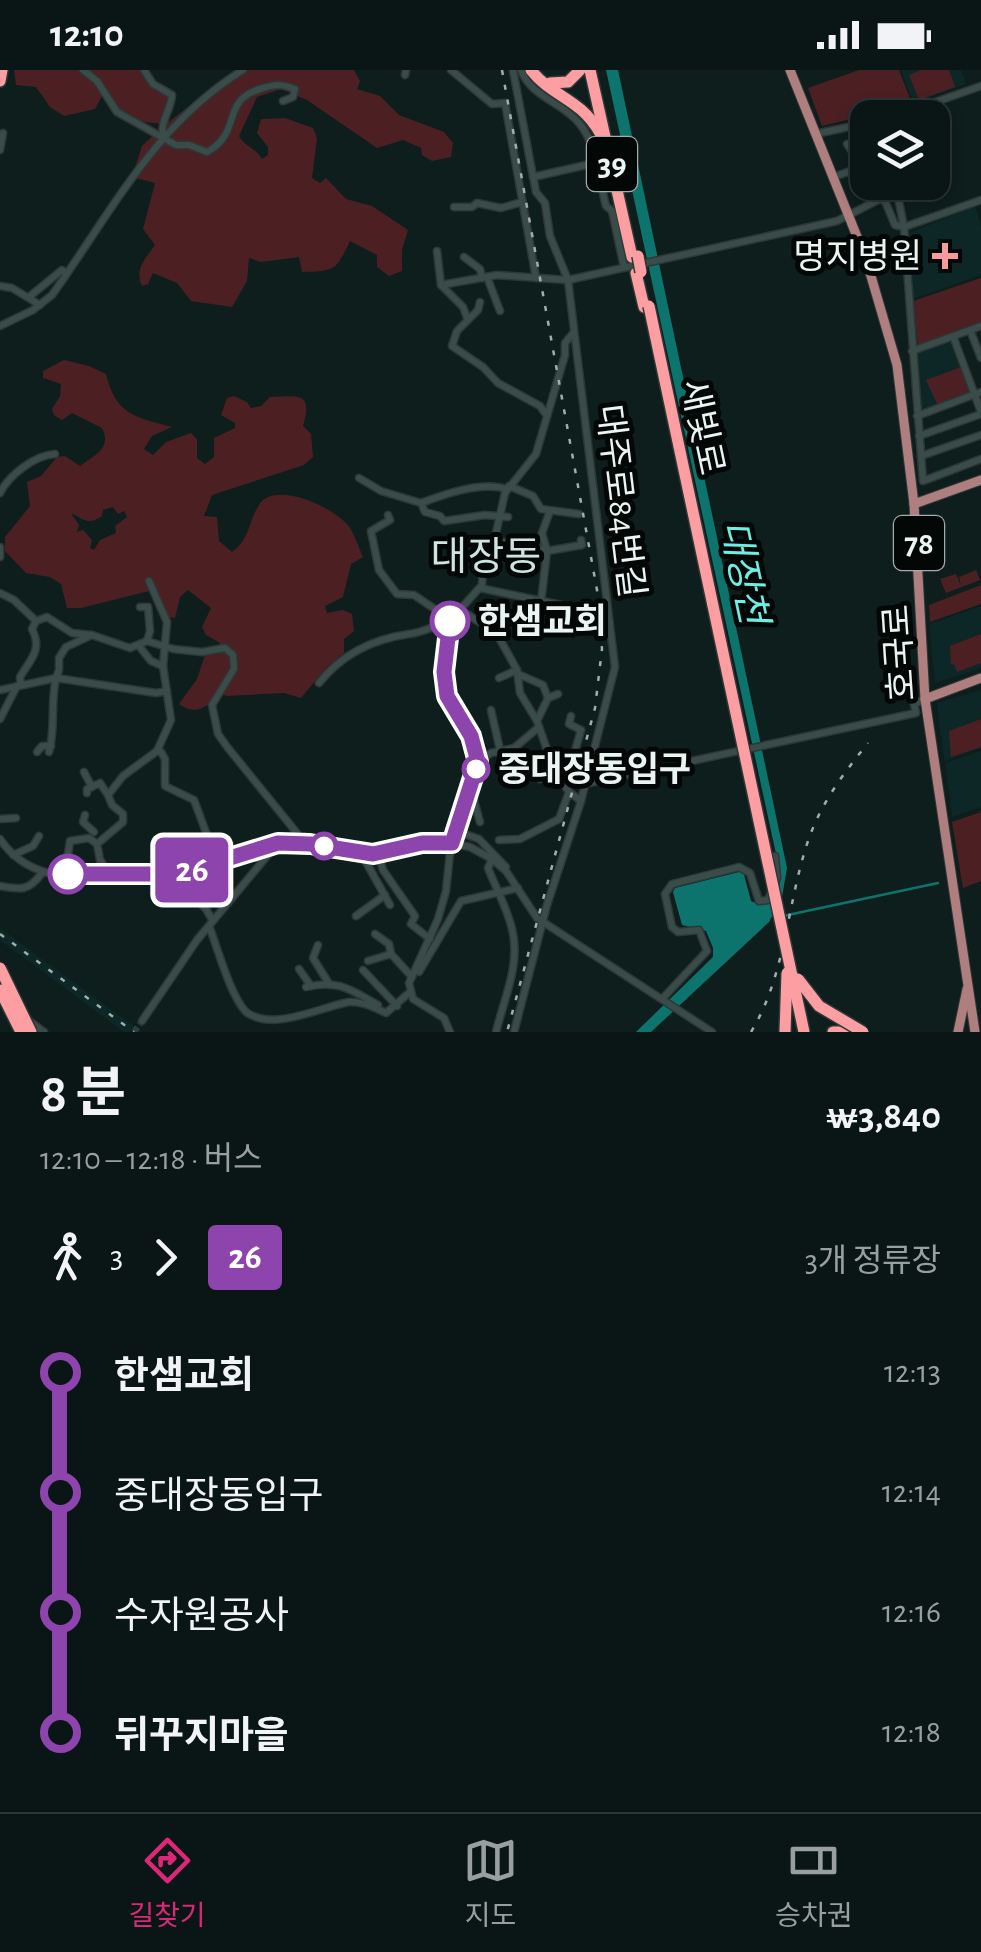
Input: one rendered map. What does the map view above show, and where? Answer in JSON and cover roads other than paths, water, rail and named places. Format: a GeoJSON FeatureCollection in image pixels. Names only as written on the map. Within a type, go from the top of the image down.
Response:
{"type":"FeatureCollection","features":[{"type":"Feature","properties":{"kind":"highway"},"geometry":{"type":"LineString","coordinates":[[0,81],[2,70]]}},
{"type":"Feature","properties":{"kind":"highway"},"geometry":{"type":"LineString","coordinates":[[528,72],[550,84],[561,84],[580,70]]}},
{"type":"Feature","properties":{"kind":"highway","name":"새빛로"},"geometry":{"type":"LineString","coordinates":[[594,70],[636,265]]}},
{"type":"Feature","properties":{"kind":"highway","name":"새빛로"},"geometry":{"type":"LineString","coordinates":[[594,70],[802,1032]]}},
{"type":"Feature","properties":{"kind":"highway"},"geometry":{"type":"LineString","coordinates":[[528,72],[584,109],[608,147]]}},
{"type":"Feature","properties":{"kind":"highway"},"geometry":{"type":"LineString","coordinates":[[0,968],[31,1032]]}},
{"type":"Feature","properties":{"kind":"highway"},"geometry":{"type":"LineString","coordinates":[[785,1032],[789,970]]}},
{"type":"Feature","properties":{"kind":"highway"},"geometry":{"type":"LineString","coordinates":[[789,970],[812,1000],[863,1032]]}},
{"type":"Feature","properties":{"kind":"highway"},"geometry":{"type":"LineString","coordinates":[[1,995],[18,1032]]}},
{"type":"Feature","properties":{"kind":"highway"},"geometry":{"type":"LineString","coordinates":[[833,1032],[853,1032]]}},
{"type":"Feature","properties":{"kind":"main road","name":"호국로"},"geometry":{"type":"LineString","coordinates":[[792,70],[850,216]]}},
{"type":"Feature","properties":{"kind":"main road","name":"호국로"},"geometry":{"type":"LineString","coordinates":[[816,134],[866,258],[897,365],[916,504],[927,698],[974,1006]]}},
{"type":"Feature","properties":{"kind":"main road"},"geometry":{"type":"LineString","coordinates":[[916,504],[981,480]]}},
{"type":"Feature","properties":{"kind":"main road"},"geometry":{"type":"LineString","coordinates":[[927,698],[981,678]]}},
{"type":"Feature","properties":{"kind":"main road","name":"호국로"},"geometry":{"type":"LineString","coordinates":[[927,698],[974,1006],[974,1032]]}},
{"type":"Feature","properties":{"kind":"main road"},"geometry":{"type":"LineString","coordinates":[[958,1032],[968,986]]}},
{"type":"Feature","properties":{"kind":"main road"},"geometry":{"type":"LineString","coordinates":[[974,1006],[981,1024]]}},
{"type":"Feature","properties":{"kind":"street"},"geometry":{"type":"LineString","coordinates":[[82,70],[97,81],[117,112],[176,145],[189,144],[208,152],[222,144],[237,102],[248,92],[279,83],[295,90],[292,98],[283,101]]}},
{"type":"Feature","properties":{"kind":"street"},"geometry":{"type":"LineString","coordinates":[[144,70],[152,84],[172,95],[161,127],[162,137]]}},
{"type":"Feature","properties":{"kind":"street"},"geometry":{"type":"LineString","coordinates":[[0,326],[40,305],[67,273],[162,137],[214,89],[243,70]]}},
{"type":"Feature","properties":{"kind":"street"},"geometry":{"type":"LineString","coordinates":[[451,70],[492,104],[505,103],[536,278]]}},
{"type":"Feature","properties":{"kind":"street","name":"대주로84번길"},"geometry":{"type":"LineString","coordinates":[[513,70],[536,192],[545,203],[550,236],[568,280],[616,663],[581,801],[514,1032]]}},
{"type":"Feature","properties":{"kind":"street"},"geometry":{"type":"LineString","coordinates":[[516,86],[528,72],[538,94],[565,110],[583,127],[606,206],[612,211],[636,265]]}},
{"type":"Feature","properties":{"kind":"street"},"geometry":{"type":"LineString","coordinates":[[941,100],[981,86]]}},
{"type":"Feature","properties":{"kind":"street"},"geometry":{"type":"LineString","coordinates":[[816,134],[850,127]]}},
{"type":"Feature","properties":{"kind":"street"},"geometry":{"type":"LineString","coordinates":[[0,150],[3,133]]}},
{"type":"Feature","properties":{"kind":"street"},"geometry":{"type":"LineString","coordinates":[[847,144],[850,148]]}},
{"type":"Feature","properties":{"kind":"street"},"geometry":{"type":"LineString","coordinates":[[533,176],[595,163]]}},
{"type":"Feature","properties":{"kind":"street"},"geometry":{"type":"LineString","coordinates":[[836,176],[850,171]]}},
{"type":"Feature","properties":{"kind":"street"},"geometry":{"type":"LineString","coordinates":[[441,285],[485,277],[568,280],[850,216],[878,200]]}},
{"type":"Feature","properties":{"kind":"street"},"geometry":{"type":"LineString","coordinates":[[882,200],[899,226]]}},
{"type":"Feature","properties":{"kind":"street"},"geometry":{"type":"LineString","coordinates":[[896,200],[905,245],[922,481],[981,459]]}},
{"type":"Feature","properties":{"kind":"street"},"geometry":{"type":"LineString","coordinates":[[899,226],[981,200]]}},
{"type":"Feature","properties":{"kind":"street"},"geometry":{"type":"LineString","coordinates":[[454,206],[478,203],[501,208],[522,202]]}},
{"type":"Feature","properties":{"kind":"street"},"geometry":{"type":"LineString","coordinates":[[437,252],[441,285],[463,306],[468,320]]}},
{"type":"Feature","properties":{"kind":"street"},"geometry":{"type":"LineString","coordinates":[[464,256],[480,269],[500,311]]}},
{"type":"Feature","properties":{"kind":"street"},"geometry":{"type":"LineString","coordinates":[[29,297],[62,270],[67,273]]}},
{"type":"Feature","properties":{"kind":"street"},"geometry":{"type":"LineString","coordinates":[[0,286],[40,305]]}},
{"type":"Feature","properties":{"kind":"street"},"geometry":{"type":"LineString","coordinates":[[480,302],[478,310],[456,331],[452,346],[483,366],[498,383],[540,406],[547,416]]}},
{"type":"Feature","properties":{"kind":"street"},"geometry":{"type":"LineString","coordinates":[[912,351],[981,326]]}},
{"type":"Feature","properties":{"kind":"street"},"geometry":{"type":"LineString","coordinates":[[970,330],[980,352]]}},
{"type":"Feature","properties":{"kind":"street"},"geometry":{"type":"LineString","coordinates":[[319,684],[345,656],[373,641],[450,621],[480,588],[484,553],[494,542],[508,487],[536,454],[565,355],[565,343],[574,332]]}},
{"type":"Feature","properties":{"kind":"street"},"geometry":{"type":"LineString","coordinates":[[919,436],[981,413],[978,393],[953,336]]}},
{"type":"Feature","properties":{"kind":"street"},"geometry":{"type":"LineString","coordinates":[[917,416],[978,393]]}},
{"type":"Feature","properties":{"kind":"street"},"geometry":{"type":"LineString","coordinates":[[921,456],[981,435]]}},
{"type":"Feature","properties":{"kind":"street"},"geometry":{"type":"LineString","coordinates":[[0,492],[12,476],[35,460],[55,454]]}},
{"type":"Feature","properties":{"kind":"street"},"geometry":{"type":"LineString","coordinates":[[359,478],[381,491],[421,503],[457,491],[508,487],[534,496],[541,508],[579,514]]}},
{"type":"Feature","properties":{"kind":"street"},"geometry":{"type":"LineString","coordinates":[[421,503],[426,512],[444,520],[503,517]]}},
{"type":"Feature","properties":{"kind":"street"},"geometry":{"type":"LineString","coordinates":[[541,602],[547,551],[542,532],[550,511]]}},
{"type":"Feature","properties":{"kind":"street"},"geometry":{"type":"LineString","coordinates":[[388,515],[390,520],[371,531],[379,570],[397,594],[414,595],[450,621]]}},
{"type":"Feature","properties":{"kind":"street"},"geometry":{"type":"LineString","coordinates":[[494,542],[512,540],[547,551],[582,545],[580,540]]}},
{"type":"Feature","properties":{"kind":"street"},"geometry":{"type":"LineString","coordinates":[[0,547],[0,557]]}},
{"type":"Feature","properties":{"kind":"street"},"geometry":{"type":"LineString","coordinates":[[108,795],[123,776],[157,751],[171,720],[163,666],[166,622],[149,580]]}},
{"type":"Feature","properties":{"kind":"street"},"geometry":{"type":"LineString","coordinates":[[480,588],[580,608],[576,620]]}},
{"type":"Feature","properties":{"kind":"street"},"geometry":{"type":"LineString","coordinates":[[0,593],[14,600],[36,621]]}},
{"type":"Feature","properties":{"kind":"street"},"geometry":{"type":"LineString","coordinates":[[0,719],[20,677],[34,659],[36,636],[32,629],[36,621],[47,617],[72,633],[92,635],[130,648],[147,641],[150,632],[148,606],[140,607]]}},
{"type":"Feature","properties":{"kind":"street"},"geometry":{"type":"LineString","coordinates":[[460,610],[497,634],[517,672],[520,693],[538,724],[557,774],[581,801]]}},
{"type":"Feature","properties":{"kind":"street"},"geometry":{"type":"LineString","coordinates":[[450,621],[444,672],[447,696],[471,736],[478,762]]}},
{"type":"Feature","properties":{"kind":"street"},"geometry":{"type":"LineString","coordinates":[[37,752],[42,746],[50,749],[54,728],[51,697],[60,670],[59,658],[66,647],[92,635]]}},
{"type":"Feature","properties":{"kind":"street"},"geometry":{"type":"LineString","coordinates":[[147,641],[202,652],[225,648],[233,655],[234,669],[214,702],[212,716],[218,734],[306,844]]}},
{"type":"Feature","properties":{"kind":"street"},"geometry":{"type":"LineString","coordinates":[[139,646],[150,661],[163,666]]}},
{"type":"Feature","properties":{"kind":"street"},"geometry":{"type":"LineString","coordinates":[[499,678],[517,672],[537,681],[548,698]]}},
{"type":"Feature","properties":{"kind":"street"},"geometry":{"type":"LineString","coordinates":[[0,690],[56,678],[156,693],[167,691]]}},
{"type":"Feature","properties":{"kind":"street"},"geometry":{"type":"LineString","coordinates":[[450,1032],[444,1018],[409,993],[446,891],[452,843],[478,762],[483,756],[514,748],[538,724],[548,698],[558,694]]}},
{"type":"Feature","properties":{"kind":"street"},"geometry":{"type":"LineString","coordinates":[[584,784],[916,713],[914,704],[927,698]]}},
{"type":"Feature","properties":{"kind":"street"},"geometry":{"type":"LineString","coordinates":[[491,710],[500,750]]}},
{"type":"Feature","properties":{"kind":"street"},"geometry":{"type":"LineString","coordinates":[[540,779],[569,772],[581,730],[569,724],[571,716]]}},
{"type":"Feature","properties":{"kind":"street"},"geometry":{"type":"LineString","coordinates":[[157,751],[165,759],[165,786],[194,800],[210,843],[230,858]]}},
{"type":"Feature","properties":{"kind":"street"},"geometry":{"type":"LineString","coordinates":[[84,772],[90,790],[100,784],[112,805],[123,814],[123,822],[97,844]]}},
{"type":"Feature","properties":{"kind":"street"},"geometry":{"type":"LineString","coordinates":[[471,788],[480,822]]}},
{"type":"Feature","properties":{"kind":"street"},"geometry":{"type":"LineString","coordinates":[[499,840],[520,839],[559,819],[570,792]]}},
{"type":"Feature","properties":{"kind":"street"},"geometry":{"type":"LineString","coordinates":[[85,815],[84,822],[94,833],[100,860],[110,874]]}},
{"type":"Feature","properties":{"kind":"street"},"geometry":{"type":"LineString","coordinates":[[0,819],[16,818]]}},
{"type":"Feature","properties":{"kind":"street"},"geometry":{"type":"LineString","coordinates":[[456,832],[480,839],[506,866],[504,869]]}},
{"type":"Feature","properties":{"kind":"street"},"geometry":{"type":"LineString","coordinates":[[65,874],[70,841],[94,833]]}},
{"type":"Feature","properties":{"kind":"street"},"geometry":{"type":"LineString","coordinates":[[13,851],[32,846],[39,836]]}},
{"type":"Feature","properties":{"kind":"street"},"geometry":{"type":"LineString","coordinates":[[1,842],[42,872],[65,874],[168,874],[201,868],[278,843],[362,853],[422,843],[452,843],[492,858],[537,918],[712,1032]]}},
{"type":"Feature","properties":{"kind":"street"},"geometry":{"type":"LineString","coordinates":[[142,1022],[211,924],[278,843]]}},
{"type":"Feature","properties":{"kind":"street"},"geometry":{"type":"LineString","coordinates":[[480,852],[512,928],[515,947],[496,1032]]}},
{"type":"Feature","properties":{"kind":"street"},"geometry":{"type":"LineString","coordinates":[[362,853],[390,905]]}},
{"type":"Feature","properties":{"kind":"street"},"geometry":{"type":"LineString","coordinates":[[378,853],[383,870],[416,916],[411,924],[430,939]]}},
{"type":"Feature","properties":{"kind":"street"},"geometry":{"type":"LineString","coordinates":[[665,999],[707,951],[699,930],[675,931],[667,889],[672,884],[739,867],[750,873],[759,901],[768,900],[777,878],[775,856]]}},
{"type":"Feature","properties":{"kind":"street"},"geometry":{"type":"LineString","coordinates":[[490,872],[492,858]]}},
{"type":"Feature","properties":{"kind":"street"},"geometry":{"type":"LineString","coordinates":[[490,872],[504,869]]}},
{"type":"Feature","properties":{"kind":"street"},"geometry":{"type":"LineString","coordinates":[[0,886],[22,890],[33,885],[42,872]]}},
{"type":"Feature","properties":{"kind":"street"},"geometry":{"type":"LineString","coordinates":[[168,874],[206,909],[244,1010],[250,1016],[274,1023],[353,1002],[386,1013],[409,993],[461,901],[518,888]]}},
{"type":"Feature","properties":{"kind":"street"},"geometry":{"type":"LineString","coordinates":[[367,919],[359,914],[385,895]]}},
{"type":"Feature","properties":{"kind":"street"},"geometry":{"type":"LineString","coordinates":[[375,934],[389,944],[412,977]]}},
{"type":"Feature","properties":{"kind":"street"},"geometry":{"type":"LineString","coordinates":[[318,945],[313,958],[328,982]]}},
{"type":"Feature","properties":{"kind":"street"},"geometry":{"type":"LineString","coordinates":[[368,961],[396,956]]}},
{"type":"Feature","properties":{"kind":"street"},"geometry":{"type":"LineString","coordinates":[[299,969],[308,987],[328,982],[389,1011]]}},
{"type":"Feature","properties":{"kind":"street"},"geometry":{"type":"LineString","coordinates":[[364,970],[397,1006]]}},
{"type":"Feature","properties":{"kind":"street"},"geometry":{"type":"LineString","coordinates":[[1,995],[44,1032]]}},
{"type":"Feature","properties":{"kind":"water"},"geometry":{"type":"Polygon","coordinates":[[[606,70],[618,70],[787,868],[782,897],[769,922],[651,1032],[636,1032],[713,957],[706,931],[682,925],[675,888],[743,871],[751,901],[769,903],[776,891],[778,863],[606,70]]]}},
{"type":"Feature","properties":{"kind":"waterway"},"geometry":{"type":"LineString","coordinates":[[783,916],[938,883]]}},
{"type":"Feature","properties":{"kind":"tunnel"},"geometry":{"type":"LineString","coordinates":[[134,1032],[142,1021]]}},
{"type":"Feature","properties":{"kind":"railway"},"geometry":{"type":"LineString","coordinates":[[502,70],[597,590],[602,649],[595,708],[507,1032]]}},
{"type":"Feature","properties":{"kind":"railway"},"geometry":{"type":"LineString","coordinates":[[751,1032],[772,987],[813,827],[834,789],[868,743]]}},
{"type":"Feature","properties":{"kind":"railway"},"geometry":{"type":"LineString","coordinates":[[0,934],[134,1032]]}},
{"type":"Feature","properties":{"kind":"place","name":"명지병원"},"geometry":{"type":"Point","coordinates":[945,256]}},
{"type":"Feature","properties":{"kind":"place","name":"한샘교회"},"geometry":{"type":"Point","coordinates":[450,621]}},
{"type":"Feature","properties":{"kind":"place","name":"중대장동입구"},"geometry":{"type":"Point","coordinates":[476,769]}},
{"type":"Feature","properties":{"kind":"district","name":"대장동"},"geometry":{"type":"Point","coordinates":[486,556]}},
{"type":"Feature","properties":{"kind":"water label","name":"대장천"},"geometry":{"type":"Point","coordinates":[744,572]}}]}
